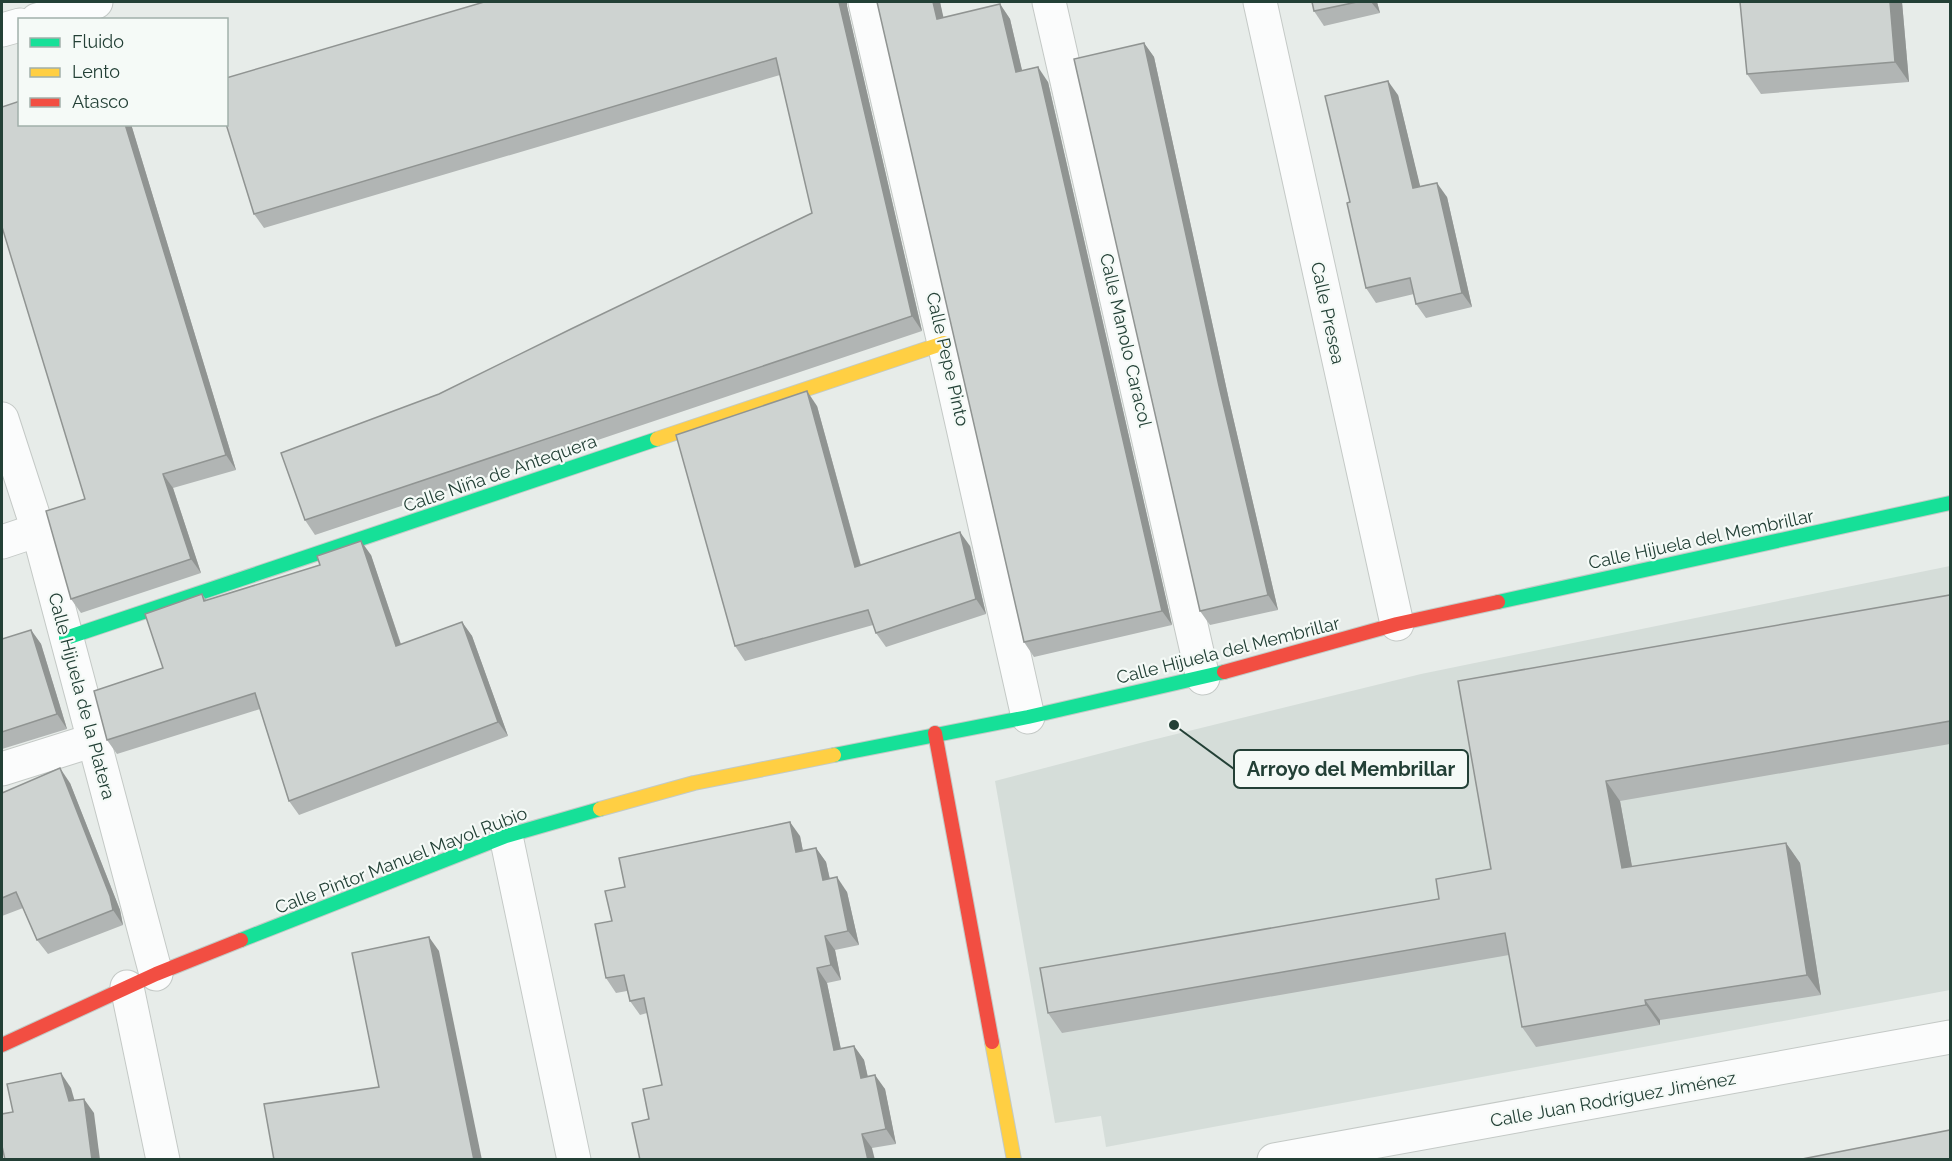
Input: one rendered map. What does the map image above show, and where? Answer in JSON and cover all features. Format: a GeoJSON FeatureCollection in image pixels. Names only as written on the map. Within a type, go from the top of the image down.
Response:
{"type":"FeatureCollection","features":[{"type":"Feature","properties":{"kind":"street"},"geometry":{"type":"LineString","coordinates":[[44,18],[96,2]]}},
{"type":"Feature","properties":{"kind":"street","name":"Calle Pepe Pinto"},"geometry":{"type":"LineString","coordinates":[[865,2],[1028,717]]}},
{"type":"Feature","properties":{"kind":"street","name":"Calle Manolo Caracol"},"geometry":{"type":"LineString","coordinates":[[1049,2],[1203,678]]}},
{"type":"Feature","properties":{"kind":"street","name":"Calle Presea"},"geometry":{"type":"LineString","coordinates":[[1260,2],[1397,624]]}},
{"type":"Feature","properties":{"kind":"street"},"geometry":{"type":"LineString","coordinates":[[2,30],[18,26]]}},
{"type":"Feature","properties":{"kind":"street","name":"Calle Niña de Antequera"},"geometry":{"type":"LineString","coordinates":[[66,638],[944,343]]}},
{"type":"Feature","properties":{"kind":"street","name":"Calle Hijuela de la Platera"},"geometry":{"type":"LineString","coordinates":[[2,420],[38,530],[94,740],[142,980],[163,1160]]}},
{"type":"Feature","properties":{"kind":"street","name":"Calle Hijuela del Membrillar"},"geometry":{"type":"LineString","coordinates":[[936,734],[1028,717],[1203,678],[1397,624],[1950,503]]}},
{"type":"Feature","properties":{"kind":"street"},"geometry":{"type":"LineString","coordinates":[[2,542],[38,530]]}},
{"type":"Feature","properties":{"kind":"street"},"geometry":{"type":"LineString","coordinates":[[936,734],[1014,1160]]}},
{"type":"Feature","properties":{"kind":"street","name":"Calle Pintor Manuel Mayol Rubio"},"geometry":{"type":"LineString","coordinates":[[2,1045],[142,980],[506,836],[694,783],[936,734]]}},
{"type":"Feature","properties":{"kind":"street"},"geometry":{"type":"LineString","coordinates":[[2,769],[94,740]]}},
{"type":"Feature","properties":{"kind":"street"},"geometry":{"type":"LineString","coordinates":[[506,836],[574,1160]]}},
{"type":"Feature","properties":{"kind":"street","name":"Calle Juan Rodríguez Jiménez"},"geometry":{"type":"LineString","coordinates":[[1274,1160],[1397,1149],[1950,1037]]}},
{"type":"Feature","properties":{"kind":"shaded area"},"geometry":{"type":"Polygon","coordinates":[[[1950,566],[1950,990],[1106,1147],[1101,1116],[1055,1123],[995,781],[1421,674],[1950,566]]]}},
{"type":"Feature","properties":{"kind":"building"},"geometry":{"type":"Polygon","coordinates":[[[484,2],[839,2],[912,316],[305,520],[281,453],[439,394],[812,213],[776,58],[254,214],[227,126],[228,77],[484,2]]]}},
{"type":"Feature","properties":{"kind":"building"},"geometry":{"type":"Polygon","coordinates":[[[877,2],[933,2],[937,19],[1000,4],[1016,72],[1038,67],[1162,611],[1024,642],[877,2]]]}},
{"type":"Feature","properties":{"kind":"building"},"geometry":{"type":"Polygon","coordinates":[[[1312,2],[1357,2],[1314,11],[1312,2]]]}},
{"type":"Feature","properties":{"kind":"building"},"geometry":{"type":"Polygon","coordinates":[[[1740,2],[1890,2],[1895,62],[1747,74],[1740,2]]]}},
{"type":"Feature","properties":{"kind":"building"},"geometry":{"type":"Polygon","coordinates":[[[1144,43],[1219,386],[1268,595],[1200,611],[1074,59],[1144,43]]]}},
{"type":"Feature","properties":{"kind":"building"},"geometry":{"type":"Polygon","coordinates":[[[1388,81],[1413,188],[1437,183],[1462,293],[1416,304],[1410,278],[1366,288],[1347,203],[1350,202],[1325,96],[1388,81]]]}},
{"type":"Feature","properties":{"kind":"building"},"geometry":{"type":"Polygon","coordinates":[[[18,102],[18,126],[126,126],[226,455],[163,474],[191,559],[71,599],[46,511],[85,499],[2,227],[2,107],[18,102]]]}},
{"type":"Feature","properties":{"kind":"building"},"geometry":{"type":"Polygon","coordinates":[[[807,391],[855,567],[960,532],[976,599],[876,633],[868,610],[735,646],[676,435],[807,391]]]}},
{"type":"Feature","properties":{"kind":"building"},"geometry":{"type":"Polygon","coordinates":[[[361,541],[396,646],[462,622],[498,722],[289,801],[255,693],[107,740],[94,691],[163,668],[145,614],[202,594],[204,601],[320,565],[317,556],[361,541]]]}},
{"type":"Feature","properties":{"kind":"building"},"geometry":{"type":"Polygon","coordinates":[[[1950,595],[1950,721],[1606,781],[1622,868],[1786,843],[1807,975],[1645,1000],[1646,1005],[1522,1027],[1505,933],[1048,1013],[1040,968],[1439,899],[1436,879],[1491,869],[1458,681],[1950,595]]]}},
{"type":"Feature","properties":{"kind":"building"},"geometry":{"type":"Polygon","coordinates":[[[31,630],[57,714],[2,732],[2,639],[31,630]]]}},
{"type":"Feature","properties":{"kind":"building"},"geometry":{"type":"Polygon","coordinates":[[[60,768],[110,896],[113,910],[37,940],[16,892],[2,898],[2,793],[60,768]]]}},
{"type":"Feature","properties":{"kind":"building"},"geometry":{"type":"Polygon","coordinates":[[[790,822],[796,852],[816,848],[823,880],[837,877],[848,931],[825,936],[831,965],[817,968],[834,1050],[854,1046],[861,1078],[875,1075],[886,1129],[862,1134],[868,1160],[640,1160],[632,1123],[649,1119],[643,1089],[662,1085],[644,998],[630,1001],[624,975],[606,978],[595,924],[612,921],[605,891],[625,887],[619,858],[790,822]]]}},
{"type":"Feature","properties":{"kind":"building"},"geometry":{"type":"Polygon","coordinates":[[[429,937],[474,1160],[274,1160],[264,1104],[379,1087],[352,953],[429,937]]]}},
{"type":"Feature","properties":{"kind":"building"},"geometry":{"type":"Polygon","coordinates":[[[61,1073],[69,1101],[84,1099],[92,1160],[5,1160],[2,1146],[2,1114],[13,1112],[7,1084],[61,1073]]]}},
{"type":"Feature","properties":{"kind":"building"},"geometry":{"type":"Polygon","coordinates":[[[1950,1130],[1950,1160],[1797,1160],[1950,1130]]]}},
{"type":"Feature","properties":{"kind":"traffic: fast"},"geometry":{"type":"LineString","coordinates":[[66,638],[657,439]]}},
{"type":"Feature","properties":{"kind":"traffic: fast"},"geometry":{"type":"LineString","coordinates":[[1498,602],[1950,503]]}},
{"type":"Feature","properties":{"kind":"traffic: fast"},"geometry":{"type":"LineString","coordinates":[[834,755],[1028,717],[1224,672]]}},
{"type":"Feature","properties":{"kind":"traffic: fast"},"geometry":{"type":"LineString","coordinates":[[241,940],[506,836],[600,809]]}},
{"type":"Feature","properties":{"kind":"traffic: slow"},"geometry":{"type":"LineString","coordinates":[[657,439],[944,343]]}},
{"type":"Feature","properties":{"kind":"traffic: slow"},"geometry":{"type":"LineString","coordinates":[[600,809],[694,783],[834,755]]}},
{"type":"Feature","properties":{"kind":"traffic: slow"},"geometry":{"type":"LineString","coordinates":[[992,1042],[1014,1160]]}},
{"type":"Feature","properties":{"kind":"traffic: jam"},"geometry":{"type":"LineString","coordinates":[[1224,672],[1397,624],[1498,602]]}},
{"type":"Feature","properties":{"kind":"traffic: jam"},"geometry":{"type":"LineString","coordinates":[[935,733],[992,1042]]}},
{"type":"Feature","properties":{"kind":"traffic: jam"},"geometry":{"type":"LineString","coordinates":[[2,1045],[156,974],[241,940]]}},
{"type":"Feature","properties":{"kind":"place","name":"Arroyo del Membrillar"},"geometry":{"type":"Point","coordinates":[1174,725]}}]}
